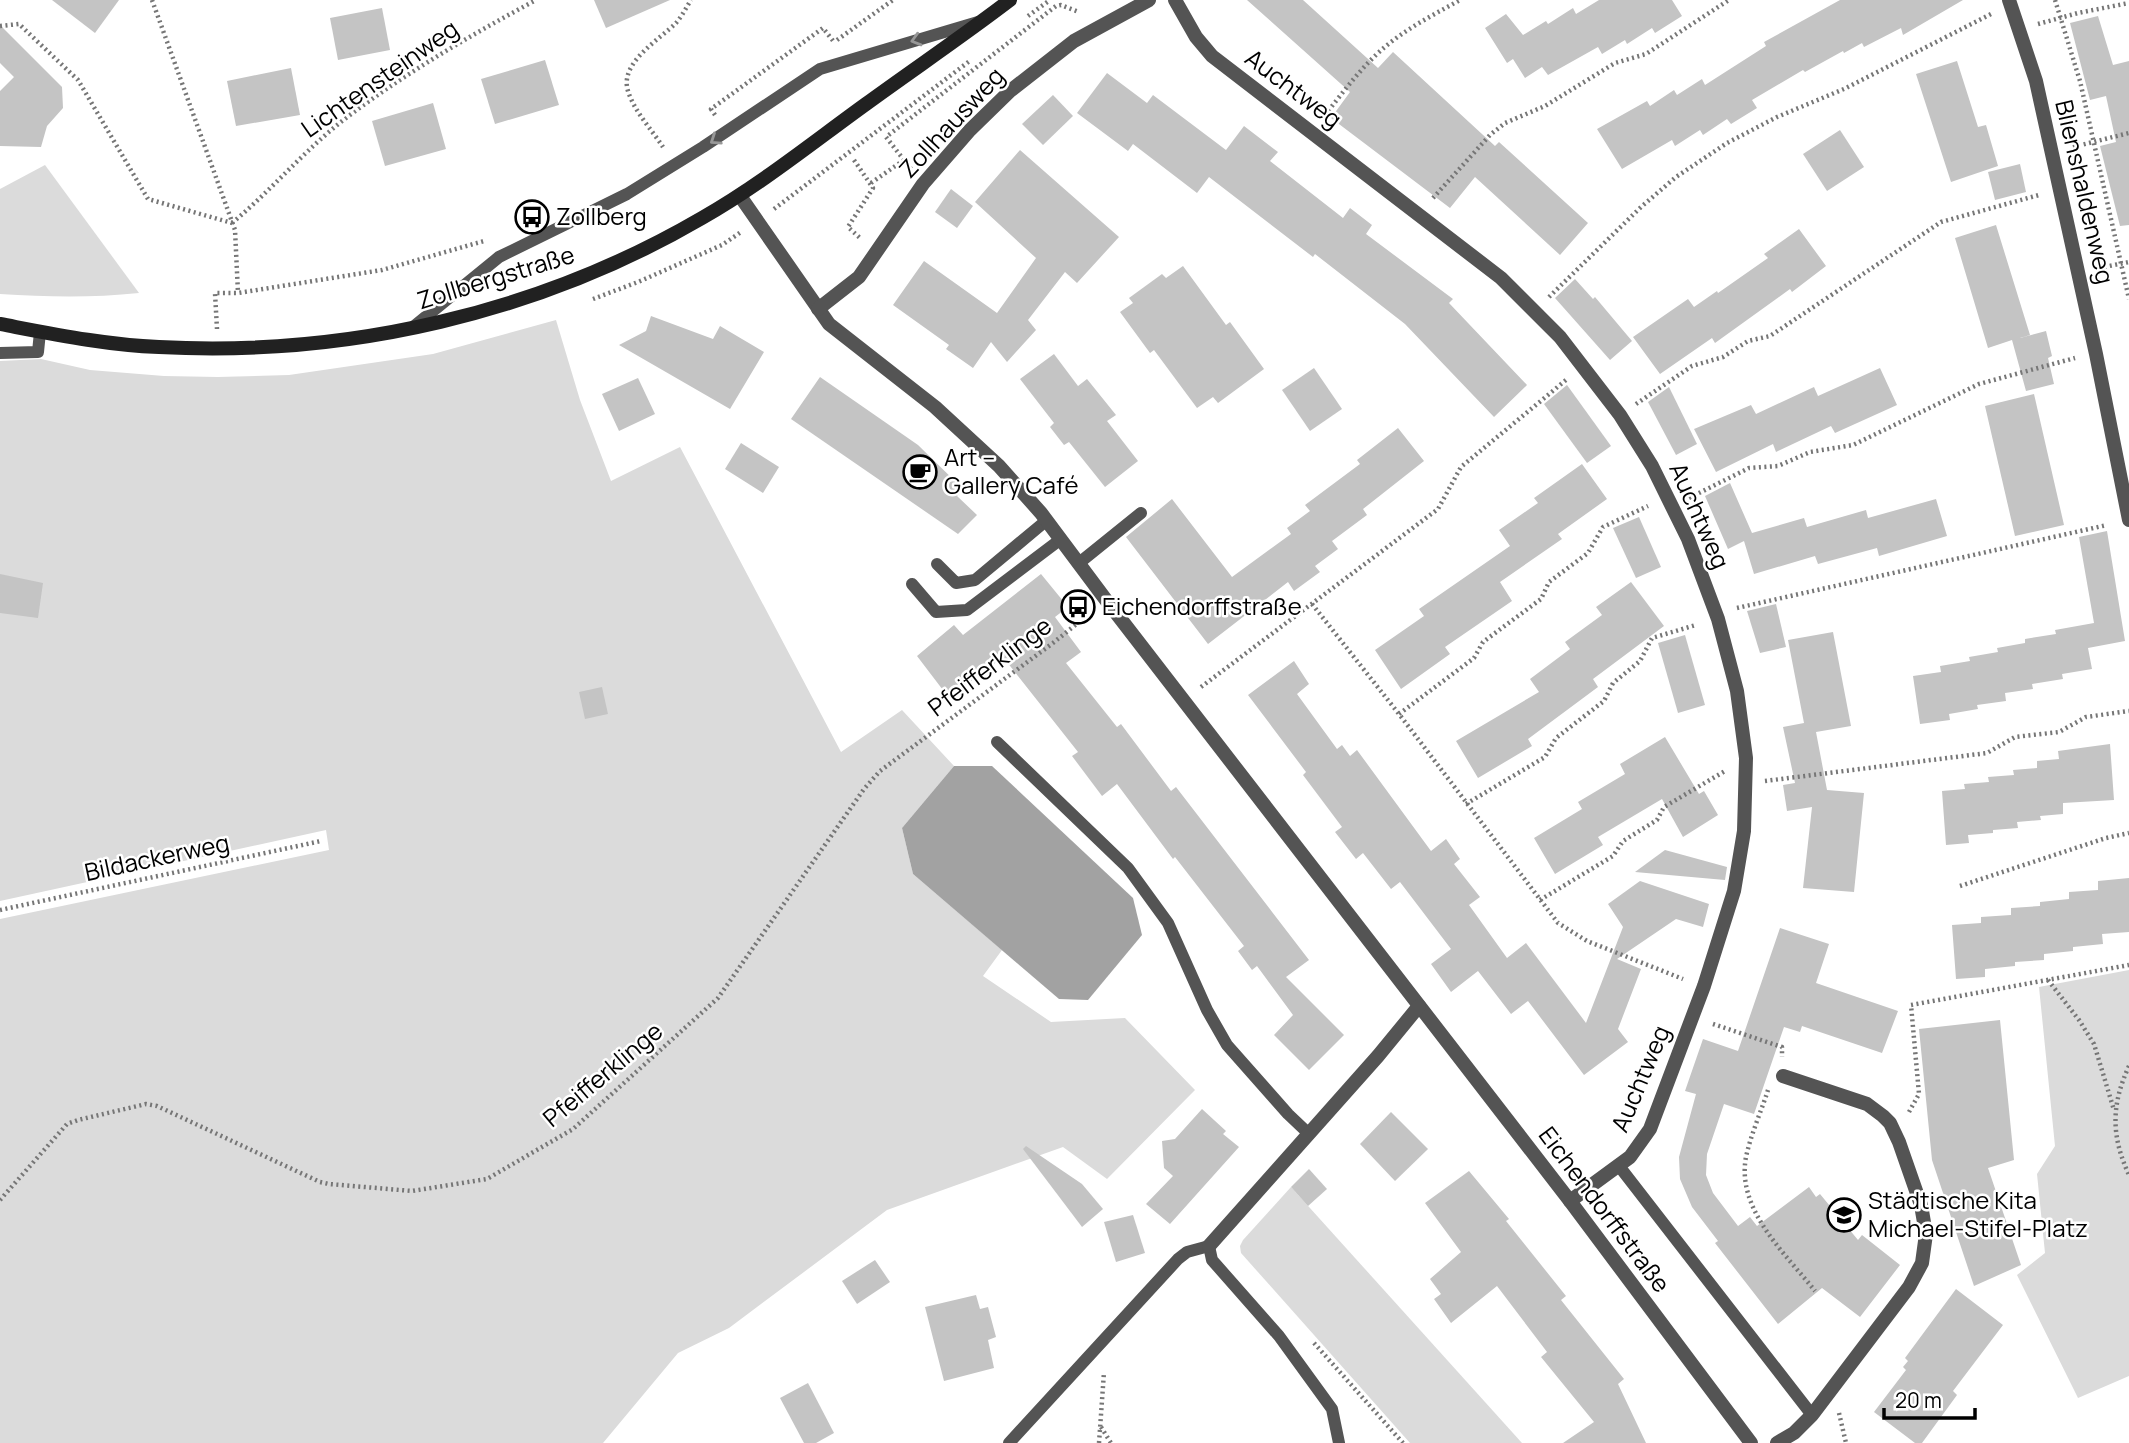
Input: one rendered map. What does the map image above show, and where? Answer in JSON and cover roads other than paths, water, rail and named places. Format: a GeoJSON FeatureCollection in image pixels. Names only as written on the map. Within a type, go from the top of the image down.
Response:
{"type":"FeatureCollection","features":[{"type":"Feature","properties":{"kind":"main road","name":"Zollbergstraße"},"geometry":{"type":"LineString","coordinates":[[0,324],[109,343],[159,348],[218,349],[336,341],[412,328],[480,312],[575,279],[657,242],[740,196],[1010,0]]}},
{"type":"Feature","properties":{"kind":"street","name":"Zollhausweg"},"geometry":{"type":"LineString","coordinates":[[818,309],[852,284],[878,252],[923,184],[977,123],[1028,75],[1074,41],[1149,0]]}},
{"type":"Feature","properties":{"kind":"street","name":"Auchtweg"},"geometry":{"type":"LineString","coordinates":[[1175,0],[1196,37],[1212,56],[1424,217],[1501,278],[1535,310],[1620,415],[1652,466],[1700,571],[1717,619],[1737,691],[1746,758],[1746,807],[1740,860],[1725,924],[1650,1129],[1638,1148],[1619,1166],[1570,1202]]}},
{"type":"Feature","properties":{"kind":"street","name":"Blienshaldenweg"},"geometry":{"type":"LineString","coordinates":[[2010,2],[2036,81],[2061,189],[2096,354],[2123,522]]}},
{"type":"Feature","properties":{"kind":"street","name":"Eichendorffstraße"},"geometry":{"type":"LineString","coordinates":[[740,196],[818,309],[842,336],[935,407],[976,443],[1047,520],[1570,1202],[1751,1443]]}},
{"type":"Feature","properties":{"kind":"street"},"geometry":{"type":"LineString","coordinates":[[1209,1246],[1419,1006]]}},
{"type":"Feature","properties":{"kind":"street"},"geometry":{"type":"LineString","coordinates":[[1777,1443],[1794,1433],[1812,1415],[1909,1287],[1922,1263],[1926,1234],[1925,1219],[1895,1132],[1883,1115],[1867,1104],[1783,1076]]}},
{"type":"Feature","properties":{"kind":"lane"},"geometry":{"type":"LineString","coordinates":[[412,328],[499,257],[627,194],[703,148],[820,69],[982,22]]}},
{"type":"Feature","properties":{"kind":"lane"},"geometry":{"type":"LineString","coordinates":[[0,353],[38,352],[40,332]]}},
{"type":"Feature","properties":{"kind":"lane"},"geometry":{"type":"LineString","coordinates":[[1079,563],[1141,513]]}},
{"type":"Feature","properties":{"kind":"lane"},"geometry":{"type":"LineString","coordinates":[[937,564],[956,583],[975,580],[1047,520]]}},
{"type":"Feature","properties":{"kind":"lane"},"geometry":{"type":"LineString","coordinates":[[912,584],[936,612],[967,610],[1061,539]]}},
{"type":"Feature","properties":{"kind":"lane"},"geometry":{"type":"LineString","coordinates":[[997,742],[1128,868],[1168,923],[1207,1010],[1227,1045],[1308,1133]]}},
{"type":"Feature","properties":{"kind":"lane"},"geometry":{"type":"LineString","coordinates":[[1619,1166],[1812,1415]]}},
{"type":"Feature","properties":{"kind":"lane"},"geometry":{"type":"LineString","coordinates":[[1009,1443],[1178,1259],[1187,1252],[1209,1246],[1215,1264],[1279,1336],[1332,1409],[1339,1443]]}},
{"type":"Feature","properties":{"kind":"place","name":"Zollberg"},"geometry":{"type":"Point","coordinates":[532,217]}},
{"type":"Feature","properties":{"kind":"place","name":"Art – Gallery Café"},"geometry":{"type":"Point","coordinates":[920,472]}},
{"type":"Feature","properties":{"kind":"place","name":"Eichendorffstraße"},"geometry":{"type":"Point","coordinates":[1078,607]}},
{"type":"Feature","properties":{"kind":"place","name":"Städtische Kita Michael-Stifel-Platz"},"geometry":{"type":"Point","coordinates":[1844,1215]}}]}
